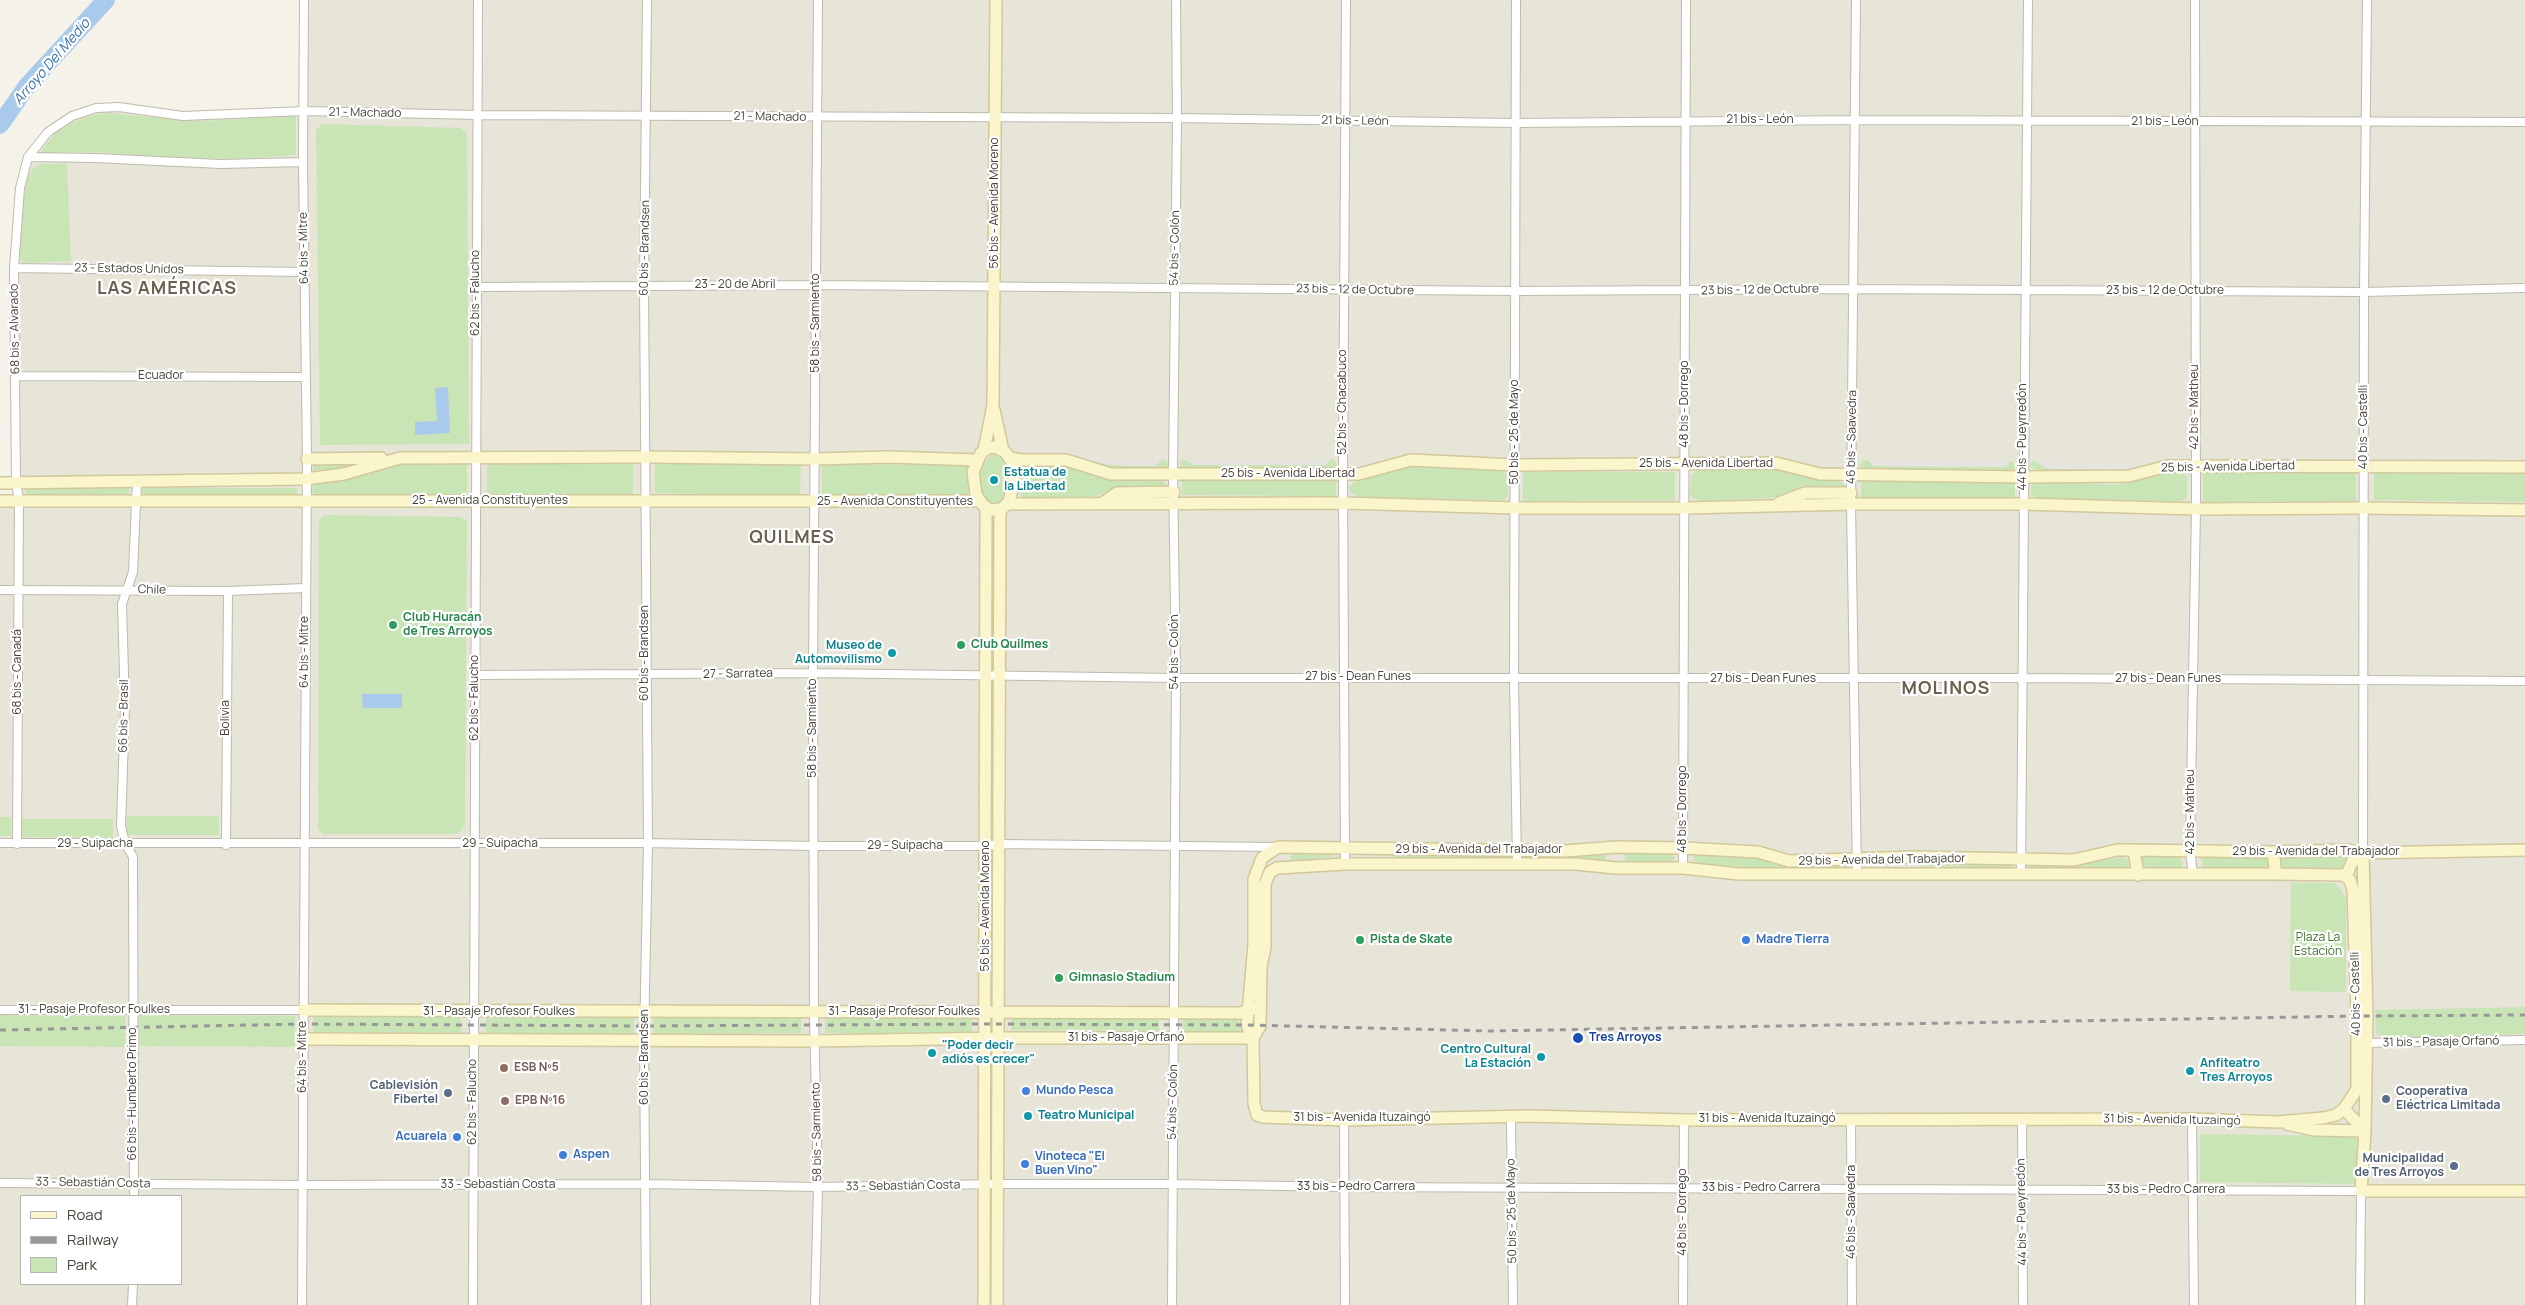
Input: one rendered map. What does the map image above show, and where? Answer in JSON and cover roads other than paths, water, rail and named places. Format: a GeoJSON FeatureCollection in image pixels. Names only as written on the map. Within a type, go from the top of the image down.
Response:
{"type":"FeatureCollection","features":[{"type":"Feature","properties":{"kind":"main road","name":"56 bis - Avenida Moreno"},"geometry":{"type":"LineString","coordinates":[[980,455],[993,406],[996,0]]}},
{"type":"Feature","properties":{"kind":"main road","name":"56 bis - Avenida Moreno"},"geometry":{"type":"LineString","coordinates":[[993,406],[1006,454]]}},
{"type":"Feature","properties":{"kind":"main road"},"geometry":{"type":"LineString","coordinates":[[307,459],[646,457],[816,459],[980,455],[995,448],[1006,454],[1012,461],[1014,482],[1012,493],[1003,506]]}},
{"type":"Feature","properties":{"kind":"main road","name":"25 bis - Avenida Libertad"},"geometry":{"type":"LineString","coordinates":[[1006,454],[1023,460],[1066,460],[1111,474],[1343,475],[1376,471],[1393,463],[1411,460],[1515,465],[1776,463],[1820,474],[1852,476],[2129,476],[2168,466],[2364,465],[2525,467]]}},
{"type":"Feature","properties":{"kind":"main road"},"geometry":{"type":"LineString","coordinates":[[980,455],[973,481],[983,505],[1003,506],[1103,503],[1174,497],[1515,508],[1685,508],[1775,505],[1851,498],[2196,509],[2365,508],[2525,510]]}},
{"type":"Feature","properties":{"kind":"main road"},"geometry":{"type":"LineString","coordinates":[[0,483],[306,479],[344,474],[400,458]]}},
{"type":"Feature","properties":{"kind":"main road","name":"25 - Avenida Constituyentes"},"geometry":{"type":"LineString","coordinates":[[0,501],[645,500],[983,505]]}},
{"type":"Feature","properties":{"kind":"main road","name":"56 bis - Avenida Moreno"},"geometry":{"type":"LineString","coordinates":[[983,505],[987,674],[984,1305]]}},
{"type":"Feature","properties":{"kind":"main road","name":"56 bis - Avenida Moreno"},"geometry":{"type":"LineString","coordinates":[[997,1305],[1000,674],[1003,506]]}},
{"type":"Feature","properties":{"kind":"main road"},"geometry":{"type":"LineString","coordinates":[[1616,847],[1616,868]]}},
{"type":"Feature","properties":{"kind":"main road","name":"29 bis - Avenida del Trabajador"},"geometry":{"type":"LineString","coordinates":[[1282,848],[1565,851],[1616,847],[1683,848],[1758,852],[1789,861],[1915,857],[2074,860],[2117,850],[2273,852],[2348,850],[2363,853],[2525,850]]}},
{"type":"Feature","properties":{"kind":"main road"},"geometry":{"type":"LineString","coordinates":[[1253,1038],[1248,1026],[1248,1010],[1254,944],[1254,879],[1262,858],[1282,848],[1285,867]]}},
{"type":"Feature","properties":{"kind":"main road"},"geometry":{"type":"LineString","coordinates":[[1388,850],[1388,864]]}},
{"type":"Feature","properties":{"kind":"main road"},"geometry":{"type":"LineString","coordinates":[[2134,850],[2138,874]]}},
{"type":"Feature","properties":{"kind":"main road"},"geometry":{"type":"LineString","coordinates":[[2273,852],[2276,874]]}},
{"type":"Feature","properties":{"kind":"main road"},"geometry":{"type":"LineString","coordinates":[[2346,877],[2352,862],[2363,853]]}},
{"type":"Feature","properties":{"kind":"main road","name":"40 bis - Castelli"},"geometry":{"type":"LineString","coordinates":[[2361,1191],[2365,1131],[2361,978],[2363,853]]}},
{"type":"Feature","properties":{"kind":"main road"},"geometry":{"type":"LineString","coordinates":[[1915,857],[1915,873]]}},
{"type":"Feature","properties":{"kind":"main road","name":"29 bis - Avenida del Trabajador"},"geometry":{"type":"LineString","coordinates":[[1261,1008],[1261,967],[1265,947],[1265,884],[1270,872],[1276,868],[1345,864],[1574,864],[1616,868],[1683,868],[1739,874],[2276,874],[2342,875],[2346,877]]}},
{"type":"Feature","properties":{"kind":"main road","name":"40 bis - Castelli"},"geometry":{"type":"LineString","coordinates":[[2346,877],[2350,880],[2353,890],[2361,978]]}},
{"type":"Feature","properties":{"kind":"main road"},"geometry":{"type":"LineString","coordinates":[[998,1012],[1240,1013],[1261,1008],[1260,1026],[1253,1038]]}},
{"type":"Feature","properties":{"kind":"main road","name":"31 - Pasaje Profesor Foulkes"},"geometry":{"type":"LineString","coordinates":[[303,1010],[645,1013],[998,1012]]}},
{"type":"Feature","properties":{"kind":"main road"},"geometry":{"type":"LineString","coordinates":[[303,1039],[815,1041],[999,1038]]}},
{"type":"Feature","properties":{"kind":"main road","name":"31 bis - Pasaje Orfanó"},"geometry":{"type":"LineString","coordinates":[[999,1038],[1253,1038]]}},
{"type":"Feature","properties":{"kind":"main road","name":"31 bis - Avenida Ituzaingó"},"geometry":{"type":"LineString","coordinates":[[1253,1038],[1254,1104],[1257,1115],[1263,1117],[1344,1120],[1511,1118],[1530,1116],[1684,1120],[2192,1119],[2278,1122],[2323,1118],[2344,1109]]}},
{"type":"Feature","properties":{"kind":"main road","name":"40 bis - Castelli"},"geometry":{"type":"LineString","coordinates":[[2344,1109],[2352,1100],[2356,1089],[2362,1043]]}},
{"type":"Feature","properties":{"kind":"main road"},"geometry":{"type":"LineString","coordinates":[[2344,1109],[2365,1131]]}},
{"type":"Feature","properties":{"kind":"main road","name":"31 bis - Avenida Ituzaingó"},"geometry":{"type":"LineString","coordinates":[[2278,1122],[2315,1130],[2365,1131]]}},
{"type":"Feature","properties":{"kind":"main road","name":"33 bis - Pedro Carrera"},"geometry":{"type":"LineString","coordinates":[[2361,1191],[2525,1191]]}},
{"type":"Feature","properties":{"kind":"street","name":"64 bis - Mitre"},"geometry":{"type":"LineString","coordinates":[[302,1305],[307,459],[303,162],[304,0]]}},
{"type":"Feature","properties":{"kind":"street","name":"62 bis - Falucho"},"geometry":{"type":"LineString","coordinates":[[473,1305],[478,0]]}},
{"type":"Feature","properties":{"kind":"street","name":"60 bis - Brandsen"},"geometry":{"type":"LineString","coordinates":[[646,1305],[644,1039],[648,843],[645,674],[646,457],[644,286],[647,0]]}},
{"type":"Feature","properties":{"kind":"street","name":"58 bis - Sarmiento"},"geometry":{"type":"LineString","coordinates":[[815,1305],[818,1187],[814,1013],[813,673],[818,0]]}},
{"type":"Feature","properties":{"kind":"street","name":"54 bis - Colón"},"geometry":{"type":"LineString","coordinates":[[1172,1305],[1173,848],[1176,678],[1173,474],[1177,118],[1176,0]]}},
{"type":"Feature","properties":{"kind":"street","name":"52 bis - Chacabuco"},"geometry":{"type":"LineString","coordinates":[[1345,864],[1343,475],[1346,0]]}},
{"type":"Feature","properties":{"kind":"street","name":"50 bis - 25 de Mayo"},"geometry":{"type":"LineString","coordinates":[[1516,0],[1514,678],[1515,850],[1517,864]]}},
{"type":"Feature","properties":{"kind":"street","name":"48 bis - Dorrego"},"geometry":{"type":"LineString","coordinates":[[1683,868],[1686,0]]}},
{"type":"Feature","properties":{"kind":"street","name":"46 bis - Saavedra"},"geometry":{"type":"LineString","coordinates":[[1856,0],[1855,289],[1851,498],[1857,874]]}},
{"type":"Feature","properties":{"kind":"street","name":"44 bis - Pueyrredón"},"geometry":{"type":"LineString","coordinates":[[2021,874],[2024,291],[2028,0]]}},
{"type":"Feature","properties":{"kind":"street","name":"42 bis - Matheu"},"geometry":{"type":"LineString","coordinates":[[2193,874],[2190,850],[2191,679],[2196,509],[2194,466],[2195,0]]}},
{"type":"Feature","properties":{"kind":"street","name":"40 bis - Castelli"},"geometry":{"type":"LineString","coordinates":[[2363,853],[2365,679],[2364,292],[2367,0]]}},
{"type":"Feature","properties":{"kind":"street","name":"21 - Machado"},"geometry":{"type":"LineString","coordinates":[[28,157],[48,132],[72,116],[96,108],[118,107],[183,116],[304,112],[996,118]]}},
{"type":"Feature","properties":{"kind":"street","name":"21 bis - León"},"geometry":{"type":"LineString","coordinates":[[996,118],[1177,118],[1516,123],[1685,120],[2525,122]]}},
{"type":"Feature","properties":{"kind":"street"},"geometry":{"type":"LineString","coordinates":[[28,157],[221,164],[303,162]]}},
{"type":"Feature","properties":{"kind":"street","name":"68 bis - Alvarado"},"geometry":{"type":"LineString","coordinates":[[19,501],[16,483],[14,268],[20,188],[28,157]]}},
{"type":"Feature","properties":{"kind":"street","name":"23 - Estados Unidos"},"geometry":{"type":"LineString","coordinates":[[14,268],[305,272]]}},
{"type":"Feature","properties":{"kind":"street","name":"23 - 20 de Abril"},"geometry":{"type":"LineString","coordinates":[[476,287],[816,285],[995,288]]}},
{"type":"Feature","properties":{"kind":"street","name":"23 bis - 12 de Octubre"},"geometry":{"type":"LineString","coordinates":[[995,288],[1344,289],[1516,292],[1855,289],[2364,292],[2525,288]]}},
{"type":"Feature","properties":{"kind":"street","name":"Ecuador"},"geometry":{"type":"LineString","coordinates":[[15,376],[306,377]]}},
{"type":"Feature","properties":{"kind":"street"},"geometry":{"type":"LineString","coordinates":[[128,590],[132,572],[136,481]]}},
{"type":"Feature","properties":{"kind":"street","name":"68 bis - Canadá"},"geometry":{"type":"LineString","coordinates":[[17,844],[19,501]]}},
{"type":"Feature","properties":{"kind":"street","name":"Chile"},"geometry":{"type":"LineString","coordinates":[[0,590],[228,591],[305,588]]}},
{"type":"Feature","properties":{"kind":"street","name":"66 bis - Brasil"},"geometry":{"type":"LineString","coordinates":[[125,843],[121,826],[125,707],[122,604],[128,590]]}},
{"type":"Feature","properties":{"kind":"street","name":"Bolivia"},"geometry":{"type":"LineString","coordinates":[[226,845],[228,591]]}},
{"type":"Feature","properties":{"kind":"street","name":"27 bis - Dean Funes"},"geometry":{"type":"LineString","coordinates":[[1000,674],[1176,678],[1343,676],[1683,679],[2365,679],[2525,682]]}},
{"type":"Feature","properties":{"kind":"street","name":"27 - Sarratea"},"geometry":{"type":"LineString","coordinates":[[476,675],[1000,674]]}},
{"type":"Feature","properties":{"kind":"street","name":"29 - Suipacha"},"geometry":{"type":"LineString","coordinates":[[0,843],[226,845],[648,843],[814,846],[986,846],[1000,844]]}},
{"type":"Feature","properties":{"kind":"street","name":"66 bis - Humberto Primo"},"geometry":{"type":"LineString","coordinates":[[125,843],[133,857],[134,1195]]}},
{"type":"Feature","properties":{"kind":"street","name":"29 bis - Avenida del Trabajador"},"geometry":{"type":"LineString","coordinates":[[1000,844],[1173,848],[1282,848]]}},
{"type":"Feature","properties":{"kind":"street","name":"31 - Pasaje Profesor Foulkes"},"geometry":{"type":"LineString","coordinates":[[0,1010],[303,1010]]}},
{"type":"Feature","properties":{"kind":"street","name":"31 bis - Pasaje Orfanó"},"geometry":{"type":"LineString","coordinates":[[2362,1043],[2525,1040]]}},
{"type":"Feature","properties":{"kind":"street","name":"50 bis - 25 de Mayo"},"geometry":{"type":"LineString","coordinates":[[1511,1118],[1513,1305]]}},
{"type":"Feature","properties":{"kind":"street","name":"46 bis - Saavedra"},"geometry":{"type":"LineString","coordinates":[[1851,1119],[1852,1305]]}},
{"type":"Feature","properties":{"kind":"street","name":"44 bis - Pueyrredón"},"geometry":{"type":"LineString","coordinates":[[2022,1119],[2023,1305]]}},
{"type":"Feature","properties":{"kind":"street"},"geometry":{"type":"LineString","coordinates":[[2192,1119],[2194,1305]]}},
{"type":"Feature","properties":{"kind":"street"},"geometry":{"type":"LineString","coordinates":[[1344,1120],[1345,1305]]}},
{"type":"Feature","properties":{"kind":"street","name":"48 bis - Dorrego"},"geometry":{"type":"LineString","coordinates":[[1683,1305],[1684,1120]]}},
{"type":"Feature","properties":{"kind":"street","name":"33 - Sebastián Costa"},"geometry":{"type":"LineString","coordinates":[[0,1182],[473,1186],[645,1184],[818,1187],[997,1184]]}},
{"type":"Feature","properties":{"kind":"street","name":"33 bis - Pedro Carrera"},"geometry":{"type":"LineString","coordinates":[[997,1184],[2361,1191]]}},
{"type":"Feature","properties":{"kind":"street","name":"40 bis - Castelli"},"geometry":{"type":"LineString","coordinates":[[2360,1305],[2361,1191]]}},
{"type":"Feature","properties":{"kind":"street"},"geometry":{"type":"LineString","coordinates":[[132,1305],[133,1285]]}},
{"type":"Feature","properties":{"kind":"water"},"geometry":{"type":"Polygon","coordinates":[[[448,387],[450,433],[415,435],[415,422],[437,421],[435,388],[448,387]]]}},
{"type":"Feature","properties":{"kind":"water"},"geometry":{"type":"Polygon","coordinates":[[[362,694],[402,694],[402,708],[363,708],[362,694]]]}},
{"type":"Feature","properties":{"kind":"waterway","name":"Arroyo Del Medio"},"geometry":{"type":"LineString","coordinates":[[0,125],[27,86],[106,0]]}},
{"type":"Feature","properties":{"kind":"railway"},"geometry":{"type":"LineString","coordinates":[[0,1030],[302,1024],[645,1026],[986,1024],[1247,1025],[1490,1031],[2357,1016],[2525,1015]]}},
{"type":"Feature","properties":{"kind":"place","name":"Estatua de la Libertad"},"geometry":{"type":"Point","coordinates":[994,480]}},
{"type":"Feature","properties":{"kind":"place","name":"Club Huracán de Tres Arroyos"},"geometry":{"type":"Point","coordinates":[393,625]}},
{"type":"Feature","properties":{"kind":"place","name":"Club Quilmes"},"geometry":{"type":"Point","coordinates":[961,645]}},
{"type":"Feature","properties":{"kind":"place","name":"Museo de Automovilismo"},"geometry":{"type":"Point","coordinates":[892,653]}},
{"type":"Feature","properties":{"kind":"place","name":"Pista de Skate"},"geometry":{"type":"Point","coordinates":[1360,940]}},
{"type":"Feature","properties":{"kind":"place","name":"Madre Tierra"},"geometry":{"type":"Point","coordinates":[1746,940]}},
{"type":"Feature","properties":{"kind":"place","name":"Gimnasio Stadium"},"geometry":{"type":"Point","coordinates":[1059,978]}},
{"type":"Feature","properties":{"kind":"place","name":"Tres Arroyos"},"geometry":{"type":"Point","coordinates":[1578,1038]}},
{"type":"Feature","properties":{"kind":"place","name":"\"Poder decir adiós es crecer\""},"geometry":{"type":"Point","coordinates":[932,1053]}},
{"type":"Feature","properties":{"kind":"place","name":"Centro Cultural La Estación"},"geometry":{"type":"Point","coordinates":[1541,1057]}},
{"type":"Feature","properties":{"kind":"place","name":"ESB Nº5"},"geometry":{"type":"Point","coordinates":[504,1068]}},
{"type":"Feature","properties":{"kind":"place","name":"Anfiteatro Tres Arroyos"},"geometry":{"type":"Point","coordinates":[2190,1071]}},
{"type":"Feature","properties":{"kind":"place","name":"Mundo Pesca"},"geometry":{"type":"Point","coordinates":[1026,1091]}},
{"type":"Feature","properties":{"kind":"place","name":"Cablevisión Fibertel"},"geometry":{"type":"Point","coordinates":[448,1093]}},
{"type":"Feature","properties":{"kind":"place","name":"Cooperativa Eléctrica Limitada"},"geometry":{"type":"Point","coordinates":[2386,1099]}},
{"type":"Feature","properties":{"kind":"place","name":"EPB Nº16"},"geometry":{"type":"Point","coordinates":[505,1101]}},
{"type":"Feature","properties":{"kind":"place","name":"Teatro Municipal"},"geometry":{"type":"Point","coordinates":[1028,1116]}},
{"type":"Feature","properties":{"kind":"place","name":"Acuarela"},"geometry":{"type":"Point","coordinates":[457,1137]}},
{"type":"Feature","properties":{"kind":"place","name":"Aspen"},"geometry":{"type":"Point","coordinates":[563,1155]}},
{"type":"Feature","properties":{"kind":"place","name":"Vinoteca \"El Buen Vino\""},"geometry":{"type":"Point","coordinates":[1025,1164]}},
{"type":"Feature","properties":{"kind":"place","name":"Municipalidad de Tres Arroyos"},"geometry":{"type":"Point","coordinates":[2454,1166]}},
{"type":"Feature","properties":{"kind":"district","name":"LAS AMÉRICAS"},"geometry":{"type":"Point","coordinates":[167,289]}},
{"type":"Feature","properties":{"kind":"district","name":"QUILMES"},"geometry":{"type":"Point","coordinates":[792,538]}},
{"type":"Feature","properties":{"kind":"district","name":"MOLINOS"},"geometry":{"type":"Point","coordinates":[1946,689]}},
{"type":"Feature","properties":{"kind":"park label","name":"Plaza La Estación"},"geometry":{"type":"Point","coordinates":[2318,945]}}]}
